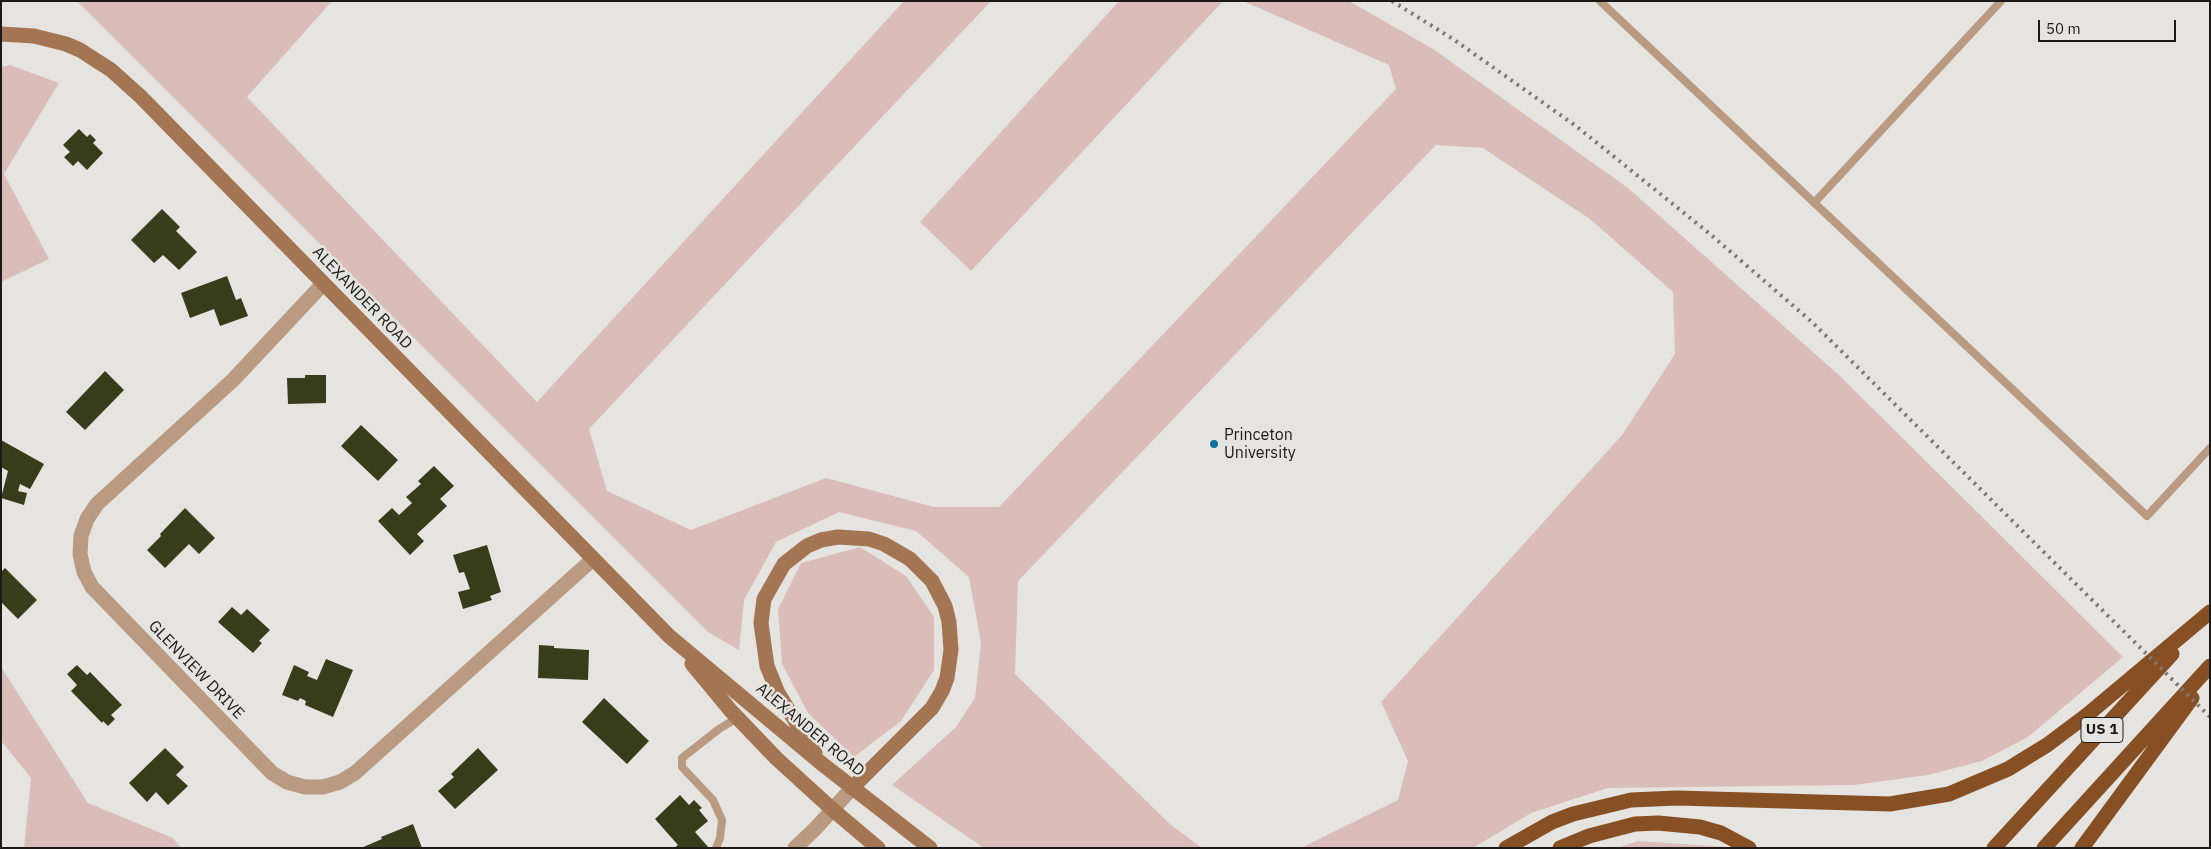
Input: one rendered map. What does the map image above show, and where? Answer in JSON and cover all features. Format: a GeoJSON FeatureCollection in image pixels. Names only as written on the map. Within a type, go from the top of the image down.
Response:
{"type":"FeatureCollection","features":[{"type":"Feature","properties":{"kind":"highway"},"geometry":{"type":"LineString","coordinates":[[1506,848],[1552,822],[1573,814],[1631,800],[1677,798],[1890,804],[1949,794],[2008,769],[2047,745],[2087,715],[2210,612]]}},
{"type":"Feature","properties":{"kind":"highway","name":"US 1"},"geometry":{"type":"LineString","coordinates":[[1994,848],[2210,612]]}},
{"type":"Feature","properties":{"kind":"highway","name":"US 1"},"geometry":{"type":"LineString","coordinates":[[2044,848],[2210,666]]}},
{"type":"Feature","properties":{"kind":"highway"},"geometry":{"type":"LineString","coordinates":[[2082,848],[2210,674]]}},
{"type":"Feature","properties":{"kind":"highway"},"geometry":{"type":"LineString","coordinates":[[1560,848],[1589,836],[1635,824],[1658,823],[1700,827],[1720,833],[1749,848]]}},
{"type":"Feature","properties":{"kind":"main road","name":"ALEXANDER ROAD"},"geometry":{"type":"LineString","coordinates":[[1,34],[34,36],[66,44],[80,50],[111,70],[140,96],[669,636],[737,718],[833,810],[878,848]]}},
{"type":"Feature","properties":{"kind":"main road"},"geometry":{"type":"LineString","coordinates":[[821,762],[778,693],[767,666],[761,622],[764,599],[784,564],[807,546],[821,540],[838,538],[869,539],[884,544],[910,559],[932,581],[945,606],[949,622],[951,650],[945,684],[932,708],[852,788]]}},
{"type":"Feature","properties":{"kind":"main road","name":"ALEXANDER ROAD"},"geometry":{"type":"LineString","coordinates":[[669,636],[852,788],[930,848]]}},
{"type":"Feature","properties":{"kind":"street","name":"GLENVIEW DRIVE"},"geometry":{"type":"LineString","coordinates":[[323,284],[233,380],[97,504],[87,519],[81,536],[80,554],[84,572],[92,588],[258,759],[280,778],[305,787],[323,787],[347,778],[362,767],[593,559]]}},
{"type":"Feature","properties":{"kind":"street"},"geometry":{"type":"LineString","coordinates":[[795,848],[852,788]]}},
{"type":"Feature","properties":{"kind":"lane"},"geometry":{"type":"LineString","coordinates":[[1600,1],[2147,516],[2210,448]]}},
{"type":"Feature","properties":{"kind":"lane"},"geometry":{"type":"LineString","coordinates":[[1814,203],[2001,1]]}},
{"type":"Feature","properties":{"kind":"lane"},"geometry":{"type":"LineString","coordinates":[[716,848],[720,838],[722,820],[713,800],[682,767],[682,758],[719,729],[737,718]]}},
{"type":"Feature","properties":{"kind":"shaded area"},"geometry":{"type":"Polygon","coordinates":[[[77,1],[332,1],[247,97],[537,402],[904,1],[991,1],[589,429],[607,491],[691,530],[826,478],[934,507],[999,507],[1396,89],[1389,65],[1243,1],[1349,1],[1433,49],[1628,188],[1840,376],[2123,657],[2028,737],[1982,761],[1928,775],[1854,785],[1608,788],[1531,813],[1473,848],[1301,848],[1398,800],[1408,761],[1381,702],[1622,435],[1675,354],[1673,292],[1590,219],[1483,148],[1436,145],[1018,581],[1015,674],[1170,824],[1202,848],[984,848],[892,785],[956,727],[975,698],[981,643],[969,577],[916,531],[839,512],[776,542],[744,600],[739,650],[708,632],[77,1]]]}},
{"type":"Feature","properties":{"kind":"shaded area"},"geometry":{"type":"Polygon","coordinates":[[[1119,1],[1223,1],[971,271],[920,222],[1119,1]]]}},
{"type":"Feature","properties":{"kind":"shaded area"},"geometry":{"type":"Polygon","coordinates":[[[10,65],[59,83],[4,174],[49,259],[1,282],[1,67],[10,65]]]}},
{"type":"Feature","properties":{"kind":"shaded area"},"geometry":{"type":"Polygon","coordinates":[[[860,547],[906,576],[934,617],[934,670],[901,721],[854,757],[808,713],[782,664],[778,609],[801,563],[860,547]]]}},
{"type":"Feature","properties":{"kind":"shaded area"},"geometry":{"type":"Polygon","coordinates":[[[1,667],[88,803],[173,838],[181,848],[24,848],[31,778],[1,741],[1,667]]]}},
{"type":"Feature","properties":{"kind":"shaded area"},"geometry":{"type":"Polygon","coordinates":[[[1638,841],[1727,847],[1727,848],[1617,848],[1638,841]]]}},
{"type":"Feature","properties":{"kind":"building"},"geometry":{"type":"Polygon","coordinates":[[[79,129],[87,137],[90,134],[96,140],[93,143],[103,153],[87,170],[78,161],[73,166],[64,157],[70,152],[63,145],[79,129]]]}},
{"type":"Feature","properties":{"kind":"building"},"geometry":{"type":"Polygon","coordinates":[[[162,209],[180,227],[176,231],[197,252],[179,270],[163,255],[154,263],[131,240],[162,209]]]}},
{"type":"Feature","properties":{"kind":"building"},"geometry":{"type":"Polygon","coordinates":[[[227,276],[236,300],[241,298],[248,316],[220,326],[214,309],[190,318],[181,293],[227,276]]]}},
{"type":"Feature","properties":{"kind":"building"},"geometry":{"type":"Polygon","coordinates":[[[105,371],[124,390],[85,430],[66,412],[105,371]]]}},
{"type":"Feature","properties":{"kind":"building"},"geometry":{"type":"Polygon","coordinates":[[[305,375],[326,375],[326,403],[288,404],[287,378],[305,378],[305,375]]]}},
{"type":"Feature","properties":{"kind":"building"},"geometry":{"type":"Polygon","coordinates":[[[361,425],[398,460],[378,481],[341,446],[361,425]]]}},
{"type":"Feature","properties":{"kind":"building"},"geometry":{"type":"Polygon","coordinates":[[[1,440],[44,464],[30,489],[20,484],[18,491],[27,493],[24,505],[1,498],[8,471],[1,467],[1,440]]]}},
{"type":"Feature","properties":{"kind":"building"},"geometry":{"type":"Polygon","coordinates":[[[434,466],[454,486],[440,499],[447,506],[417,534],[424,541],[410,555],[378,521],[392,508],[399,515],[412,503],[406,497],[421,484],[418,481],[434,466]]]}},
{"type":"Feature","properties":{"kind":"building"},"geometry":{"type":"Polygon","coordinates":[[[185,508],[215,538],[199,554],[189,544],[165,568],[147,550],[185,508]]]}},
{"type":"Feature","properties":{"kind":"building"},"geometry":{"type":"Polygon","coordinates":[[[487,545],[501,592],[490,596],[492,600],[463,609],[458,592],[470,589],[464,572],[459,573],[453,555],[487,545]]]}},
{"type":"Feature","properties":{"kind":"building"},"geometry":{"type":"Polygon","coordinates":[[[5,568],[37,600],[18,619],[1,602],[1,572],[5,568]]]}},
{"type":"Feature","properties":{"kind":"building"},"geometry":{"type":"Polygon","coordinates":[[[232,607],[241,615],[247,609],[270,630],[259,641],[262,643],[253,653],[218,622],[232,607]]]}},
{"type":"Feature","properties":{"kind":"building"},"geometry":{"type":"Polygon","coordinates":[[[539,645],[589,650],[588,680],[538,678],[539,645]]]}},
{"type":"Feature","properties":{"kind":"building"},"geometry":{"type":"Polygon","coordinates":[[[326,659],[353,670],[333,717],[305,705],[306,701],[300,698],[298,701],[282,695],[294,665],[309,672],[307,676],[317,680],[326,659]]]}},
{"type":"Feature","properties":{"kind":"building"},"geometry":{"type":"Polygon","coordinates":[[[77,665],[87,675],[90,672],[122,705],[111,715],[115,719],[108,726],[103,721],[102,723],[71,691],[77,685],[67,674],[77,665]]]}},
{"type":"Feature","properties":{"kind":"building"},"geometry":{"type":"Polygon","coordinates":[[[604,698],[649,741],[627,764],[582,722],[604,698]]]}},
{"type":"Feature","properties":{"kind":"building"},"geometry":{"type":"Polygon","coordinates":[[[165,748],[184,767],[176,775],[188,786],[168,805],[156,792],[147,802],[129,783],[165,748]]]}},
{"type":"Feature","properties":{"kind":"building"},"geometry":{"type":"Polygon","coordinates":[[[478,748],[498,770],[455,809],[438,791],[454,777],[451,774],[478,748]]]}},
{"type":"Feature","properties":{"kind":"building"},"geometry":{"type":"Polygon","coordinates":[[[680,795],[689,805],[694,800],[702,808],[699,810],[708,821],[695,832],[709,848],[674,848],[678,845],[655,819],[680,795]]]}},
{"type":"Feature","properties":{"kind":"building"},"geometry":{"type":"Polygon","coordinates":[[[413,824],[422,848],[361,848],[382,839],[381,837],[413,824]]]}},
{"type":"Feature","properties":{"kind":"railway"},"geometry":{"type":"LineString","coordinates":[[1392,1],[1453,39],[1576,126],[1710,234],[1812,322],[2210,717]]}},
{"type":"Feature","properties":{"kind":"place","name":"Princeton University"},"geometry":{"type":"Point","coordinates":[1214,444]}}]}
